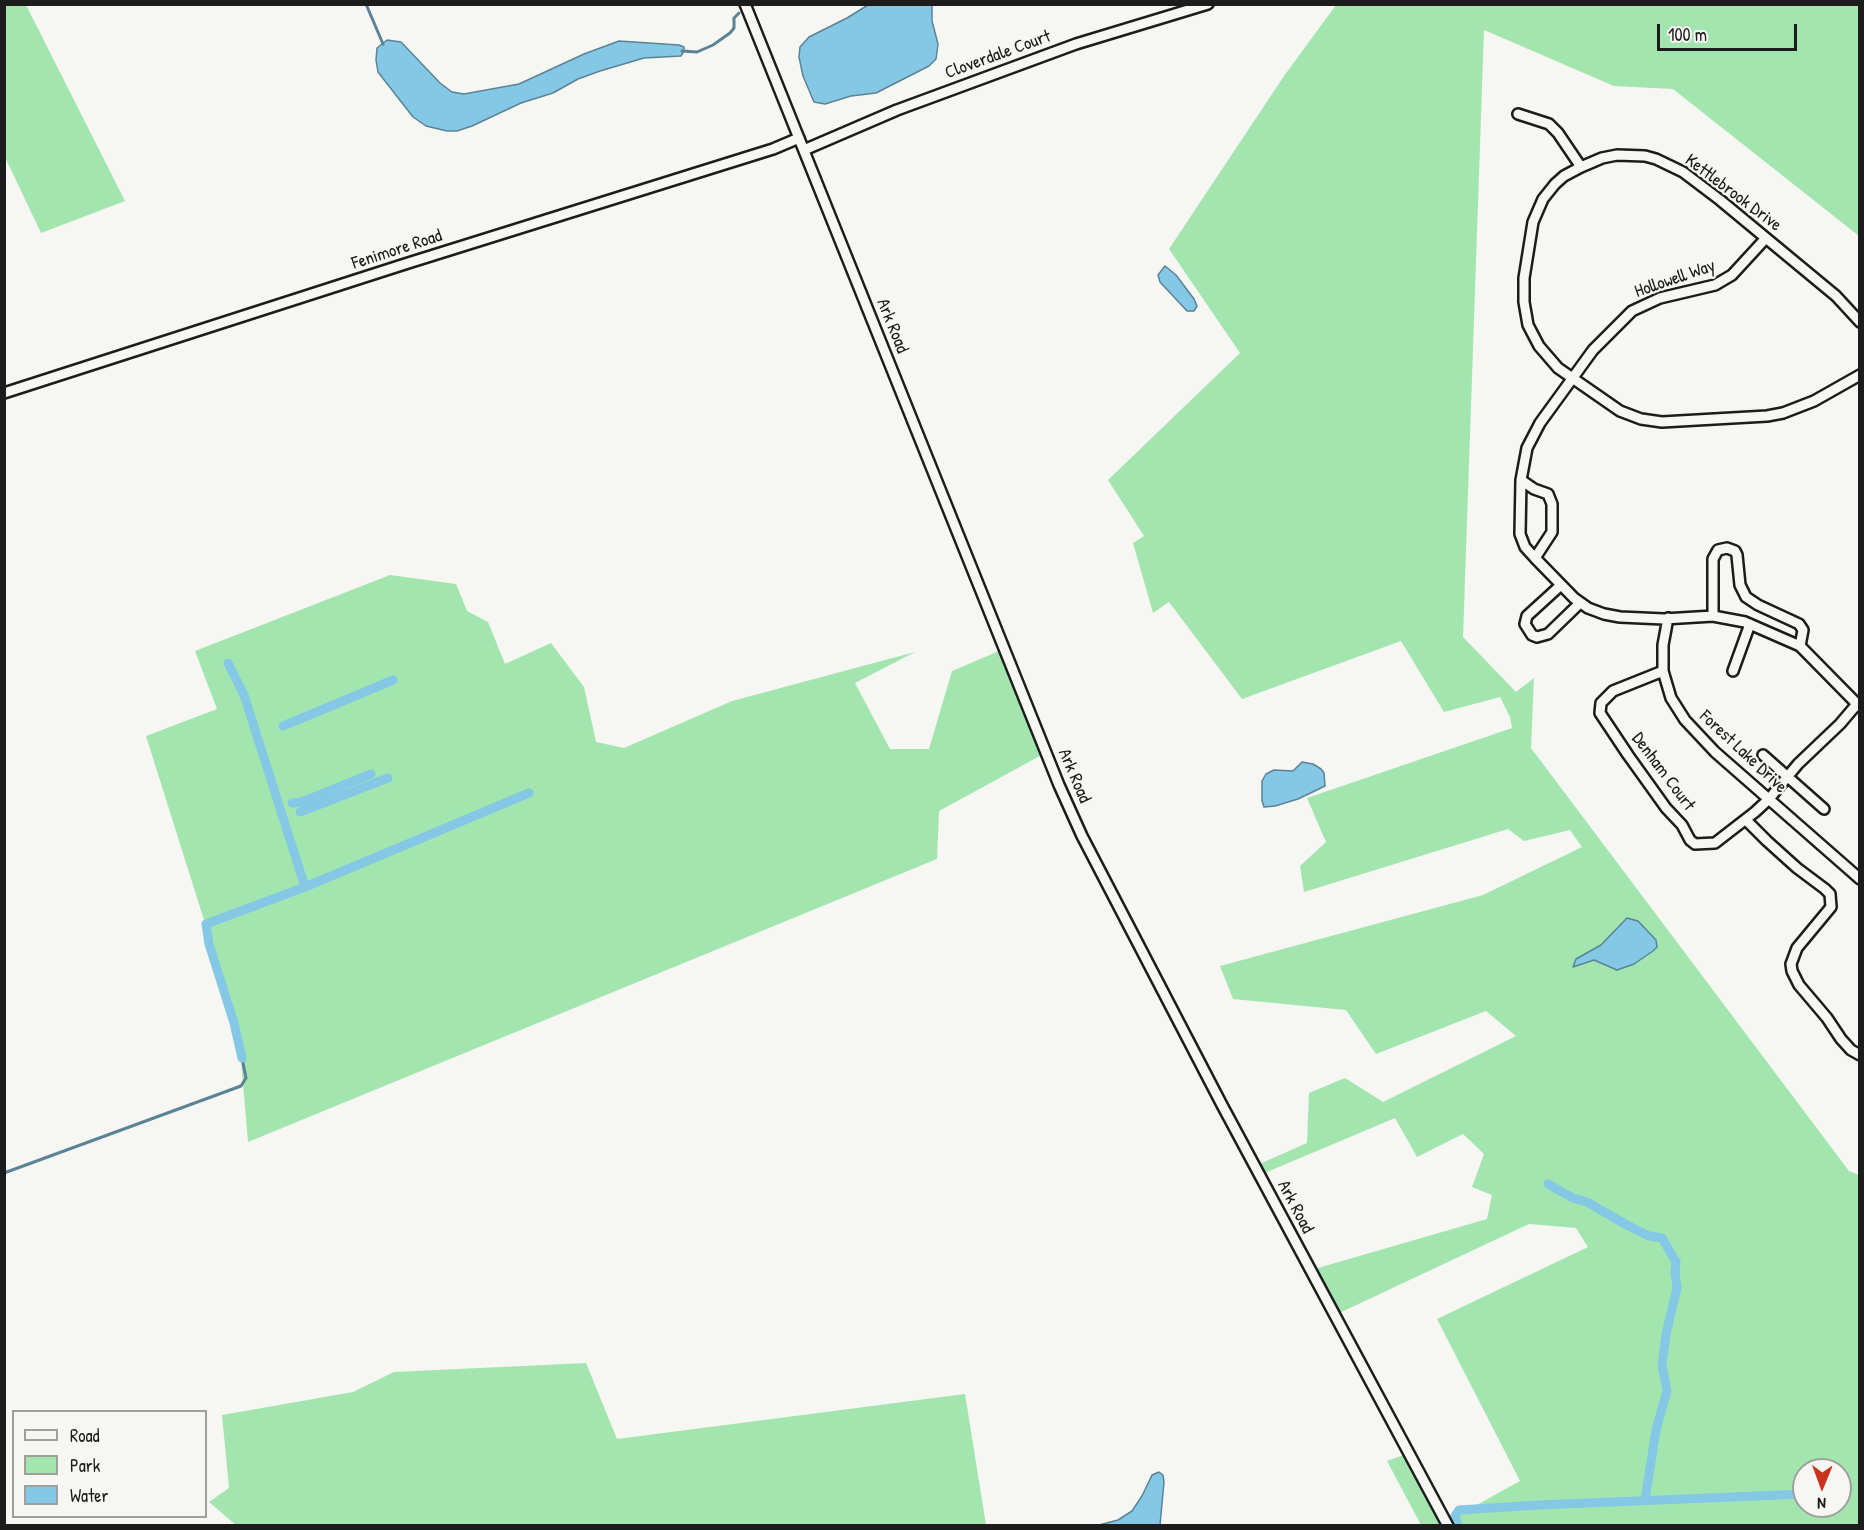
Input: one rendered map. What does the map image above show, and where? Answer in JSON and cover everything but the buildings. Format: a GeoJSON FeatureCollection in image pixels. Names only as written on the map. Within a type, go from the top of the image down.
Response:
{"type":"FeatureCollection","features":[{"type":"Feature","properties":{"kind":"street","name":"Ark Road"},"geometry":{"type":"LineString","coordinates":[[745,4],[1054,775],[1082,836],[1222,1105],[1448,1526]]}},
{"type":"Feature","properties":{"kind":"street","name":"Cloverdale Court"},"geometry":{"type":"LineString","coordinates":[[804,150],[897,110],[1055,52],[1208,4]]}},
{"type":"Feature","properties":{"kind":"street"},"geometry":{"type":"LineString","coordinates":[[1518,114],[1549,124],[1558,133],[1581,167]]}},
{"type":"Feature","properties":{"kind":"street","name":"Fenimore Road"},"geometry":{"type":"LineString","coordinates":[[4,393],[773,149],[799,138]]}},
{"type":"Feature","properties":{"kind":"street","name":"Kettlebrook Drive"},"geometry":{"type":"LineString","coordinates":[[1860,322],[1836,296],[1766,238],[1702,186],[1667,163],[1645,156],[1626,154],[1602,158],[1581,167],[1555,184],[1538,209],[1531,233],[1524,278],[1524,302],[1528,325],[1545,354],[1558,368],[1614,408],[1652,422],[1672,423],[1750,418],[1783,413],[1814,401],[1860,375]]}},
{"type":"Feature","properties":{"kind":"street","name":"Hollowell Way"},"geometry":{"type":"LineString","coordinates":[[1766,238],[1738,269],[1724,280],[1715,285],[1660,298],[1632,311],[1597,344],[1571,378],[1530,440],[1524,457],[1521,480],[1520,534],[1525,547],[1580,603],[1609,616],[1730,617],[1800,646]]}},
{"type":"Feature","properties":{"kind":"street"},"geometry":{"type":"LineString","coordinates":[[1521,480],[1534,489],[1548,494],[1552,504],[1552,532],[1535,558]]}},
{"type":"Feature","properties":{"kind":"street"},"geometry":{"type":"LineString","coordinates":[[1713,616],[1713,559],[1718,550],[1727,548],[1737,555],[1740,585],[1746,597],[1799,624],[1803,630],[1800,646],[1858,705]]}},
{"type":"Feature","properties":{"kind":"street"},"geometry":{"type":"LineString","coordinates":[[1561,585],[1527,616],[1525,624],[1532,635],[1537,637],[1548,634],[1580,603]]}},
{"type":"Feature","properties":{"kind":"street","name":"Forest Lake Drive"},"geometry":{"type":"LineString","coordinates":[[1668,618],[1663,645],[1663,671],[1671,698],[1694,731],[1860,879]]}},
{"type":"Feature","properties":{"kind":"street"},"geometry":{"type":"LineString","coordinates":[[1733,671],[1750,624]]}},
{"type":"Feature","properties":{"kind":"street","name":"Denham Court"},"geometry":{"type":"LineString","coordinates":[[1663,671],[1635,681],[1608,695],[1599,709],[1603,719],[1666,808],[1695,844],[1715,843],[1746,820],[1769,799],[1787,776],[1858,705]]}},
{"type":"Feature","properties":{"kind":"street"},"geometry":{"type":"LineString","coordinates":[[1763,755],[1824,809]]}},
{"type":"Feature","properties":{"kind":"street"},"geometry":{"type":"LineString","coordinates":[[1746,820],[1797,868],[1830,894],[1831,907],[1797,948],[1791,964],[1792,971],[1799,985],[1827,1018],[1841,1039],[1851,1050],[1860,1055]]}},
{"type":"Feature","properties":{"kind":"green space"},"geometry":{"type":"Polygon","coordinates":[[[5,4],[26,5],[125,201],[41,233],[5,157],[5,4]]]}},
{"type":"Feature","properties":{"kind":"green space"},"geometry":{"type":"Polygon","coordinates":[[[1336,5],[1859,5],[1859,236],[1673,89],[1614,86],[1484,30],[1463,637],[1516,692],[1534,678],[1531,748],[1849,1171],[1859,1175],[1859,1525],[1421,1525],[1387,1461],[1409,1453],[1446,1522],[1520,1481],[1437,1319],[1588,1247],[1576,1228],[1529,1224],[1335,1315],[1311,1270],[1487,1219],[1492,1195],[1472,1187],[1484,1154],[1463,1134],[1417,1157],[1395,1118],[1260,1175],[1255,1166],[1307,1143],[1309,1093],[1345,1078],[1383,1102],[1516,1036],[1486,1011],[1376,1054],[1346,1010],[1233,999],[1220,966],[1483,895],[1582,847],[1570,830],[1524,841],[1508,829],[1304,892],[1300,866],[1326,842],[1307,798],[1512,728],[1510,717],[1500,697],[1444,712],[1401,641],[1242,699],[1169,602],[1153,613],[1133,543],[1144,536],[1108,480],[1240,353],[1169,249],[1284,76],[1336,5]]]}},
{"type":"Feature","properties":{"kind":"green space"},"geometry":{"type":"Polygon","coordinates":[[[390,575],[456,584],[467,611],[488,622],[505,664],[551,643],[584,687],[596,742],[624,748],[732,701],[915,652],[855,683],[890,749],[929,749],[952,671],[1006,648],[1049,751],[939,811],[937,859],[248,1142],[241,1060],[204,920],[146,736],[217,709],[195,651],[390,575]]]}},
{"type":"Feature","properties":{"kind":"green space"},"geometry":{"type":"Polygon","coordinates":[[[586,1363],[617,1439],[965,1394],[986,1525],[237,1526],[209,1502],[229,1488],[222,1415],[353,1392],[394,1372],[586,1363]]]}},
{"type":"Feature","properties":{"kind":"water"},"geometry":{"type":"Polygon","coordinates":[[[868,5],[932,5],[932,21],[938,44],[936,59],[929,66],[876,93],[851,96],[825,104],[814,102],[803,76],[799,57],[800,47],[809,37],[868,5]]]}},
{"type":"Feature","properties":{"kind":"water"},"geometry":{"type":"Polygon","coordinates":[[[387,40],[401,42],[440,83],[452,92],[464,94],[519,84],[584,54],[619,41],[679,45],[684,47],[684,51],[681,56],[644,58],[600,71],[472,126],[457,131],[447,131],[426,126],[413,117],[378,72],[377,48],[387,40]]]}},
{"type":"Feature","properties":{"kind":"water"},"geometry":{"type":"Polygon","coordinates":[[[1165,266],[1176,275],[1194,299],[1197,306],[1194,311],[1187,311],[1160,282],[1158,275],[1165,266]]]}},
{"type":"Feature","properties":{"kind":"water"},"geometry":{"type":"Polygon","coordinates":[[[1302,762],[1313,764],[1321,769],[1324,773],[1325,786],[1298,799],[1264,807],[1262,781],[1266,774],[1274,770],[1293,771],[1302,762]]]}},
{"type":"Feature","properties":{"kind":"water"},"geometry":{"type":"Polygon","coordinates":[[[1627,918],[1638,921],[1656,940],[1657,947],[1653,951],[1634,964],[1617,970],[1594,960],[1573,967],[1576,959],[1601,945],[1627,918]]]}},
{"type":"Feature","properties":{"kind":"water"},"geometry":{"type":"Polygon","coordinates":[[[1159,1472],[1163,1475],[1164,1482],[1160,1525],[1099,1525],[1118,1520],[1132,1511],[1152,1475],[1159,1472]]]}},
{"type":"Feature","properties":{"kind":"waterway"},"geometry":{"type":"LineString","coordinates":[[366,4],[383,44]]}},
{"type":"Feature","properties":{"kind":"waterway"},"geometry":{"type":"LineString","coordinates":[[682,51],[697,52],[713,45],[730,33],[734,28],[734,18],[739,13]]}},
{"type":"Feature","properties":{"kind":"waterway"},"geometry":{"type":"LineString","coordinates":[[228,663],[244,695],[305,887]]}},
{"type":"Feature","properties":{"kind":"waterway"},"geometry":{"type":"LineString","coordinates":[[283,726],[393,680]]}},
{"type":"Feature","properties":{"kind":"waterway"},"geometry":{"type":"LineString","coordinates":[[292,803],[302,802],[371,774]]}},
{"type":"Feature","properties":{"kind":"waterway"},"geometry":{"type":"LineString","coordinates":[[300,812],[388,778]]}},
{"type":"Feature","properties":{"kind":"waterway"},"geometry":{"type":"LineString","coordinates":[[242,1058],[234,1023],[209,944],[206,924],[305,887],[529,793]]}},
{"type":"Feature","properties":{"kind":"waterway"},"geometry":{"type":"LineString","coordinates":[[4,1173],[241,1086],[246,1078],[242,1058]]}},
{"type":"Feature","properties":{"kind":"waterway"},"geometry":{"type":"LineString","coordinates":[[1548,1184],[1573,1198],[1587,1202],[1649,1236],[1662,1238],[1676,1262],[1677,1288],[1666,1334],[1662,1365],[1667,1391],[1656,1430],[1645,1500]]}},
{"type":"Feature","properties":{"kind":"waterway"},"geometry":{"type":"LineString","coordinates":[[1458,1526],[1455,1516],[1459,1510],[1792,1494]]}}]}
